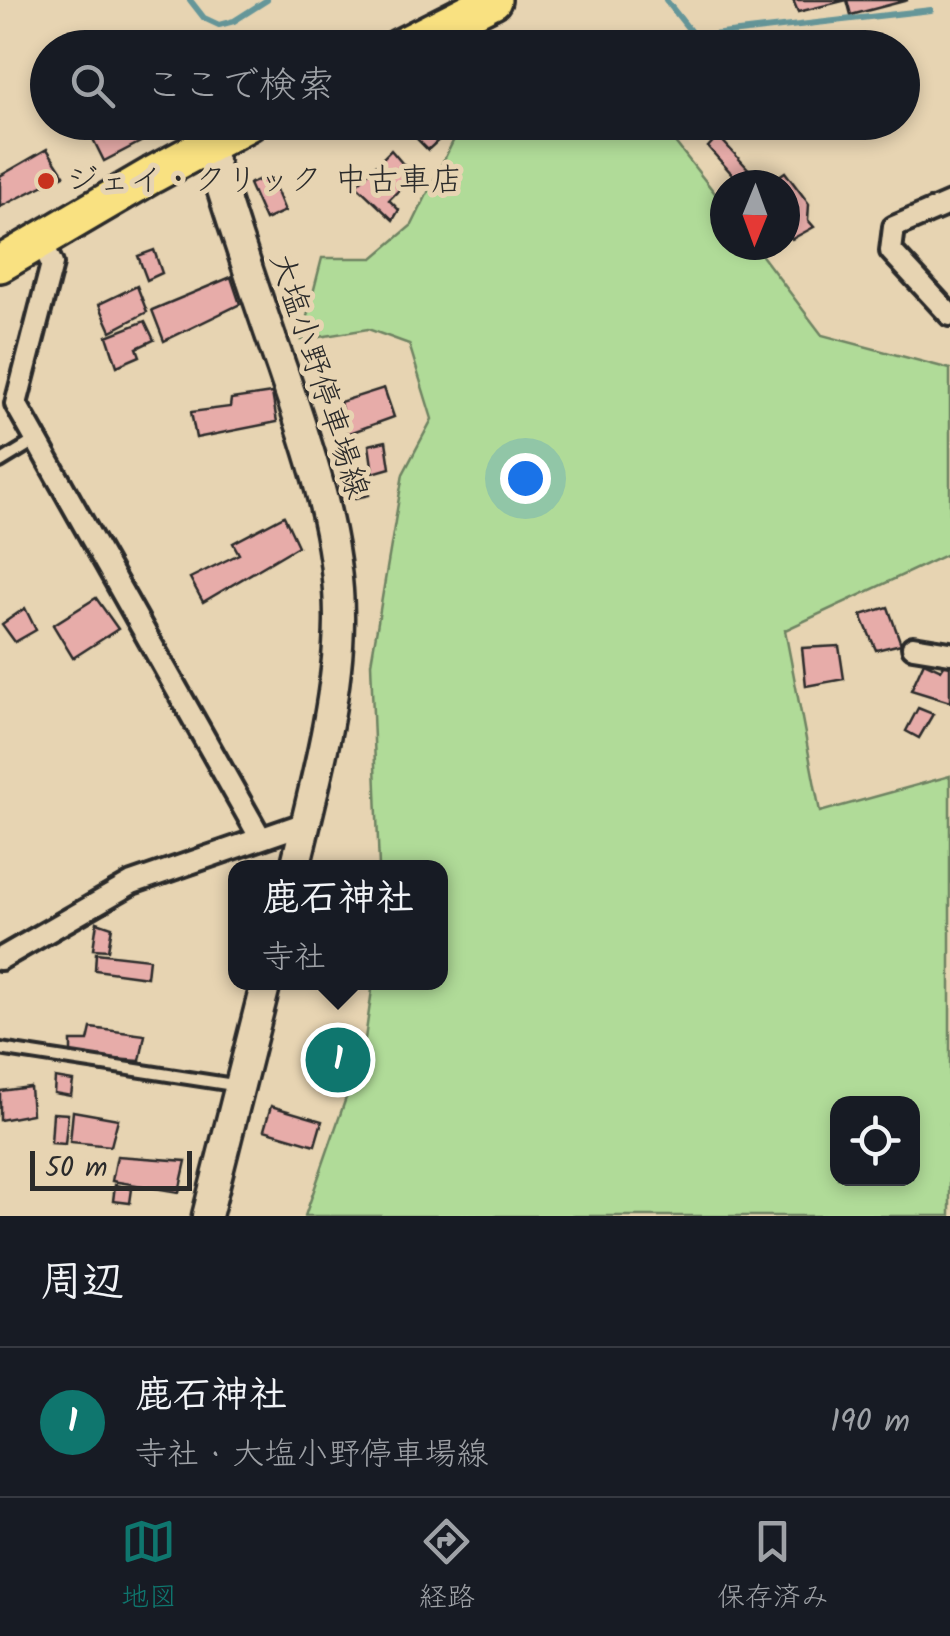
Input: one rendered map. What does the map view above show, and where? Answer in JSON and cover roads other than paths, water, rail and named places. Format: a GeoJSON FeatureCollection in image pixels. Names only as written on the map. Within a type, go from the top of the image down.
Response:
{"type":"FeatureCollection","features":[{"type":"Feature","properties":{"kind":"highway"},"geometry":{"type":"LineString","coordinates":[[434,30],[493,0]]}},
{"type":"Feature","properties":{"kind":"highway"},"geometry":{"type":"LineString","coordinates":[[0,264],[217,140]]}},
{"type":"Feature","properties":{"kind":"main road","name":"大塩小野停車場線"},"geometry":{"type":"LineString","coordinates":[[208,145],[306,438],[327,517],[334,569],[339,617],[337,662],[296,860]]}},
{"type":"Feature","properties":{"kind":"main road"},"geometry":{"type":"LineString","coordinates":[[207,1216],[264,990]]}},
{"type":"Feature","properties":{"kind":"street"},"geometry":{"type":"LineString","coordinates":[[950,203],[894,227],[891,251],[950,315]]}},
{"type":"Feature","properties":{"kind":"street"},"geometry":{"type":"LineString","coordinates":[[41,240],[52,264],[16,404],[260,836]]}},
{"type":"Feature","properties":{"kind":"street"},"geometry":{"type":"LineString","coordinates":[[913,647],[950,653]]}},
{"type":"Feature","properties":{"kind":"street"},"geometry":{"type":"LineString","coordinates":[[0,958],[132,883],[306,823]]}},
{"type":"Feature","properties":{"kind":"lane"},"geometry":{"type":"LineString","coordinates":[[0,462],[36,440]]}},
{"type":"Feature","properties":{"kind":"lane"},"geometry":{"type":"LineString","coordinates":[[0,1049],[240,1086]]}},
{"type":"Feature","properties":{"kind":"waterway"},"geometry":{"type":"LineString","coordinates":[[190,0],[204,18],[219,25],[234,21],[267,0]]}},
{"type":"Feature","properties":{"kind":"waterway"},"geometry":{"type":"LineString","coordinates":[[666,0],[690,30]]}},
{"type":"Feature","properties":{"kind":"waterway"},"geometry":{"type":"LineString","coordinates":[[756,30],[931,10]]}},
{"type":"Feature","properties":{"kind":"place","name":"ジェイ・クリック 中古車店"},"geometry":{"type":"Point","coordinates":[46,181]}},
{"type":"Feature","properties":{"kind":"place","name":"鹿石神社"},"geometry":{"type":"Point","coordinates":[338,1060]}}]}
